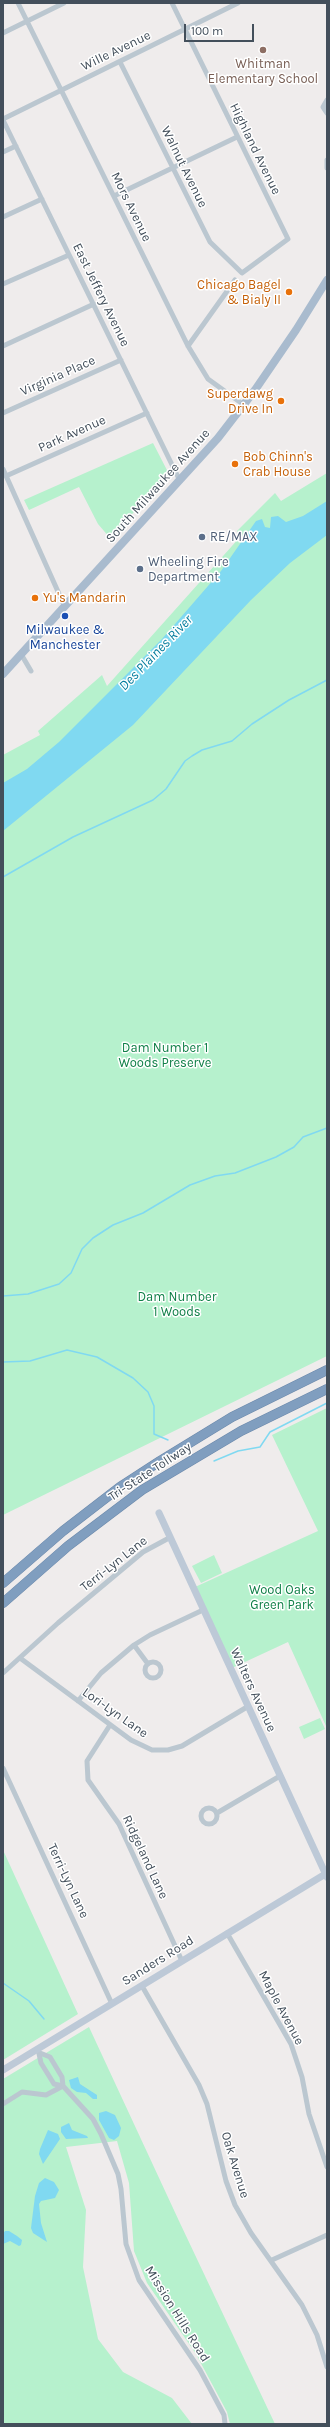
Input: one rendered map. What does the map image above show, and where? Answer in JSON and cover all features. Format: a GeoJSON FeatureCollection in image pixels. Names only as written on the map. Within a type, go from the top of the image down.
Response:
{"type":"FeatureCollection","features":[{"type":"Feature","properties":{"kind":"highway","name":"Tri-State Tollway"},"geometry":{"type":"LineString","coordinates":[[3,1583],[63,1531],[120,1487],[232,1417],[327,1370]]}},
{"type":"Feature","properties":{"kind":"highway","name":"Tri-State Tollway"},"geometry":{"type":"LineString","coordinates":[[3,1603],[68,1546],[142,1490],[241,1432],[327,1389]]}},
{"type":"Feature","properties":{"kind":"main road","name":"South Milwaukee Avenue"},"geometry":{"type":"LineString","coordinates":[[3,674],[64,605],[180,481],[244,405],[296,330],[327,280]]}},
{"type":"Feature","properties":{"kind":"street","name":"Mors Avenue"},"geometry":{"type":"LineString","coordinates":[[18,3],[188,346],[208,379],[244,405]]}},
{"type":"Feature","properties":{"kind":"street"},"geometry":{"type":"LineString","coordinates":[[3,33],[64,3]]}},
{"type":"Feature","properties":{"kind":"street","name":"Highland Avenue"},"geometry":{"type":"LineString","coordinates":[[172,3],[288,239],[242,273]]}},
{"type":"Feature","properties":{"kind":"street","name":"Wille Avenue"},"geometry":{"type":"LineString","coordinates":[[3,120],[238,3]]}},
{"type":"Feature","properties":{"kind":"street","name":"Walnut Avenue"},"geometry":{"type":"LineString","coordinates":[[120,62],[210,242],[242,273]]}},
{"type":"Feature","properties":{"kind":"street"},"geometry":{"type":"LineString","coordinates":[[327,100],[323,107],[327,113]]}},
{"type":"Feature","properties":{"kind":"street","name":"East Jeffery Avenue"},"geometry":{"type":"LineString","coordinates":[[3,120],[180,481]]}},
{"type":"Feature","properties":{"kind":"street"},"geometry":{"type":"LineString","coordinates":[[114,196],[238,137]]}},
{"type":"Feature","properties":{"kind":"street"},"geometry":{"type":"LineString","coordinates":[[3,152],[16,146]]}},
{"type":"Feature","properties":{"kind":"street"},"geometry":{"type":"LineString","coordinates":[[327,160],[327,168]]}},
{"type":"Feature","properties":{"kind":"street"},"geometry":{"type":"LineString","coordinates":[[3,216],[42,199]]}},
{"type":"Feature","properties":{"kind":"street"},"geometry":{"type":"LineString","coordinates":[[3,284],[69,255]]}},
{"type":"Feature","properties":{"kind":"street"},"geometry":{"type":"LineString","coordinates":[[188,346],[235,280]]}},
{"type":"Feature","properties":{"kind":"street"},"geometry":{"type":"LineString","coordinates":[[3,346],[94,304]]}},
{"type":"Feature","properties":{"kind":"street","name":"Virginia Place"},"geometry":{"type":"LineString","coordinates":[[3,413],[121,360]]}},
{"type":"Feature","properties":{"kind":"street","name":"Park Avenue"},"geometry":{"type":"LineString","coordinates":[[6,476],[147,413]]}},
{"type":"Feature","properties":{"kind":"street"},"geometry":{"type":"LineString","coordinates":[[3,469],[64,605]]}},
{"type":"Feature","properties":{"kind":"street"},"geometry":{"type":"LineString","coordinates":[[21,654],[31,671]]}},
{"type":"Feature","properties":{"kind":"street","name":"Walters Avenue"},"geometry":{"type":"LineString","coordinates":[[159,1513],[169,1538],[326,1875]]}},
{"type":"Feature","properties":{"kind":"street","name":"Terri-Lyn Lane"},"geometry":{"type":"LineString","coordinates":[[3,1673],[58,1623],[143,1552],[169,1538]]}},
{"type":"Feature","properties":{"kind":"street"},"geometry":{"type":"LineString","coordinates":[[78,1701],[101,1673],[134,1645],[150,1635],[203,1610]]}},
{"type":"Feature","properties":{"kind":"street"},"geometry":{"type":"LineString","coordinates":[[134,1645],[148,1664]]}},
{"type":"Feature","properties":{"kind":"street","name":"Lori-Lyn Lane"},"geometry":{"type":"LineString","coordinates":[[20,1658],[110,1725],[145,1747],[168,1750],[182,1746],[247,1706]]}},
{"type":"Feature","properties":{"kind":"street","name":"Ridgeland Lane"},"geometry":{"type":"LineString","coordinates":[[110,1725],[87,1761],[88,1780],[120,1824],[182,1961]]}},
{"type":"Feature","properties":{"kind":"street","name":"Terri-Lyn Lane"},"geometry":{"type":"LineString","coordinates":[[3,1768],[112,2004]]}},
{"type":"Feature","properties":{"kind":"street"},"geometry":{"type":"LineString","coordinates":[[217,1813],[280,1776]]}},
{"type":"Feature","properties":{"kind":"street","name":"Sanders Road"},"geometry":{"type":"LineString","coordinates":[[3,2070],[39,2051],[226,1933],[326,1875]]}},
{"type":"Feature","properties":{"kind":"street","name":"Maple Avenue"},"geometry":{"type":"LineString","coordinates":[[226,1933],[291,2044],[302,2077],[309,2114],[327,2167]]}},
{"type":"Feature","properties":{"kind":"street","name":"Oak Avenue"},"geometry":{"type":"LineString","coordinates":[[142,1986],[200,2085],[207,2104],[226,2181],[236,2205],[251,2234],[272,2260],[305,2311],[317,2334],[327,2367]]}},
{"type":"Feature","properties":{"kind":"street"},"geometry":{"type":"LineString","coordinates":[[3,2104],[22,2092],[46,2095],[63,2086],[62,2077],[50,2057],[39,2051]]}},
{"type":"Feature","properties":{"kind":"street","name":"Mission Hills Road"},"geometry":{"type":"LineString","coordinates":[[39,2051],[41,2063],[54,2084],[63,2086],[93,2119],[118,2174],[121,2189],[126,2244],[139,2280],[193,2360],[224,2415],[225,2424]]}},
{"type":"Feature","properties":{"kind":"street"},"geometry":{"type":"LineString","coordinates":[[272,2260],[327,2235]]}},
{"type":"Feature","properties":{"kind":"green space"},"geometry":{"type":"Polygon","coordinates":[[[153,443],[169,474],[110,538],[98,524],[79,487],[29,510],[24,500],[153,443]]]}},
{"type":"Feature","properties":{"kind":"green space","name":"Dam Number 1 Woods Preserve"},"geometry":{"type":"Polygon","coordinates":[[[327,473],[327,1356],[3,1515],[3,755],[40,735],[38,731],[102,675],[107,686],[240,537],[237,531],[275,493],[281,501],[327,473]]]}},
{"type":"Feature","properties":{"kind":"green space","name":"Wood Oaks Green Park"},"geometry":{"type":"Polygon","coordinates":[[[327,1408],[326,1726],[288,1642],[232,1668],[195,1587],[318,1531],[272,1435],[327,1408]]]}},
{"type":"Feature","properties":{"kind":"green space"},"geometry":{"type":"Polygon","coordinates":[[[214,1555],[222,1573],[201,1583],[192,1566],[214,1555]]]}},
{"type":"Feature","properties":{"kind":"green space"},"geometry":{"type":"Polygon","coordinates":[[[320,1718],[325,1729],[304,1739],[299,1727],[320,1718]]]}},
{"type":"Feature","properties":{"kind":"green space"},"geometry":{"type":"Polygon","coordinates":[[[3,1850],[78,2014],[3,2060],[3,1850]]]}},
{"type":"Feature","properties":{"kind":"green space"},"geometry":{"type":"Polygon","coordinates":[[[89,2027],[275,2424],[230,2424],[227,2412],[196,2354],[147,2283],[134,2251],[129,2183],[117,2141],[66,2147],[86,2210],[83,2267],[98,2339],[123,2372],[172,2398],[192,2424],[3,2424],[3,2079],[89,2027]]]}},
{"type":"Feature","properties":{"kind":"water","name":"Des Plaines River"},"geometry":{"type":"Polygon","coordinates":[[[327,501],[327,535],[290,563],[251,600],[133,725],[3,831],[3,783],[27,769],[59,742],[162,639],[221,571],[256,521],[262,519],[265,527],[270,528],[271,517],[278,516],[286,522],[303,516],[327,501]]]}},
{"type":"Feature","properties":{"kind":"water"},"geometry":{"type":"Polygon","coordinates":[[[78,2077],[80,2084],[97,2095],[97,2099],[93,2099],[86,2093],[77,2092],[71,2088],[69,2080],[78,2077]]]}},
{"type":"Feature","properties":{"kind":"water"},"geometry":{"type":"Polygon","coordinates":[[[106,2111],[115,2115],[121,2128],[119,2136],[114,2140],[109,2138],[99,2120],[99,2113],[106,2111]]]}},
{"type":"Feature","properties":{"kind":"water"},"geometry":{"type":"Polygon","coordinates":[[[69,2123],[72,2130],[87,2136],[88,2138],[66,2139],[61,2132],[61,2127],[69,2123]]]}},
{"type":"Feature","properties":{"kind":"water"},"geometry":{"type":"Polygon","coordinates":[[[48,2130],[58,2134],[60,2139],[43,2164],[39,2154],[48,2130]]]}},
{"type":"Feature","properties":{"kind":"water"},"geometry":{"type":"Polygon","coordinates":[[[45,2178],[54,2182],[59,2190],[55,2198],[41,2201],[39,2204],[41,2223],[47,2242],[33,2233],[31,2228],[35,2196],[39,2183],[45,2178]]]}},
{"type":"Feature","properties":{"kind":"water"},"geometry":{"type":"Polygon","coordinates":[[[5,2231],[9,2231],[22,2240],[21,2245],[19,2246],[10,2241],[3,2244],[3,2234],[5,2231]]]}},
{"type":"Feature","properties":{"kind":"waterway"},"geometry":{"type":"LineString","coordinates":[[3,877],[73,837],[153,800],[166,789],[185,761],[192,756],[202,750],[232,741],[252,724],[289,700],[327,680]]}},
{"type":"Feature","properties":{"kind":"waterway"},"geometry":{"type":"LineString","coordinates":[[3,1296],[28,1294],[59,1284],[71,1273],[82,1249],[93,1238],[113,1225],[143,1213],[190,1185],[215,1176],[235,1173],[276,1157],[294,1147],[303,1137],[327,1128]]}},
{"type":"Feature","properties":{"kind":"waterway"},"geometry":{"type":"LineString","coordinates":[[3,1362],[30,1361],[67,1350],[97,1357],[133,1378],[148,1392],[154,1406],[154,1434],[168,1440]]}},
{"type":"Feature","properties":{"kind":"waterway"},"geometry":{"type":"LineString","coordinates":[[214,1461],[238,1451],[260,1447],[270,1432],[327,1403]]}},
{"type":"Feature","properties":{"kind":"waterway"},"geometry":{"type":"LineString","coordinates":[[3,1983],[29,2001],[44,2019]]}},
{"type":"Feature","properties":{"kind":"place","name":"Whitman Elementary School"},"geometry":{"type":"Point","coordinates":[263,50]}},
{"type":"Feature","properties":{"kind":"place","name":"Chicago Bagel & Bialy II"},"geometry":{"type":"Point","coordinates":[289,292]}},
{"type":"Feature","properties":{"kind":"place","name":"Superdawg Drive In"},"geometry":{"type":"Point","coordinates":[281,401]}},
{"type":"Feature","properties":{"kind":"place","name":"Bob Chinn's Crab House"},"geometry":{"type":"Point","coordinates":[235,464]}},
{"type":"Feature","properties":{"kind":"place","name":"RE/MAX"},"geometry":{"type":"Point","coordinates":[202,537]}},
{"type":"Feature","properties":{"kind":"place","name":"Wheeling Fire Department"},"geometry":{"type":"Point","coordinates":[140,569]}},
{"type":"Feature","properties":{"kind":"place","name":"Yu's Mandarin"},"geometry":{"type":"Point","coordinates":[35,598]}},
{"type":"Feature","properties":{"kind":"place","name":"Milwaukee & Manchester"},"geometry":{"type":"Point","coordinates":[65,616]}},
{"type":"Feature","properties":{"kind":"park label","name":"Dam Number 1 Woods"},"geometry":{"type":"Point","coordinates":[177,1304]}}]}
